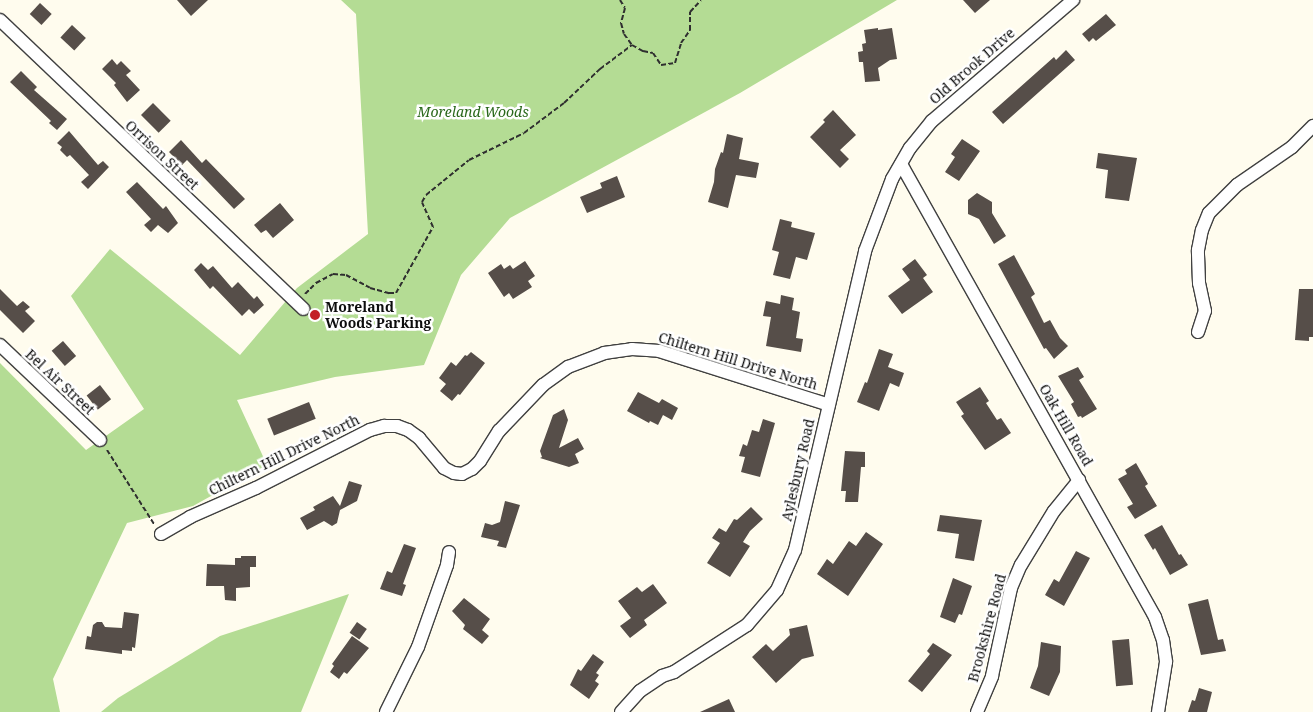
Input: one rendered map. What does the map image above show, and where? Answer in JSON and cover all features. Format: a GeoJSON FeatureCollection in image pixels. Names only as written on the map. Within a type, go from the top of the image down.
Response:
{"type":"FeatureCollection","features":[{"type":"Feature","properties":{"kind":"street","name":"Old Brook Drive"},"geometry":{"type":"LineString","coordinates":[[900,164],[920,134],[932,121],[1073,0]]}},
{"type":"Feature","properties":{"kind":"street","name":"Orrison Street"},"geometry":{"type":"LineString","coordinates":[[0,20],[304,309]]}},
{"type":"Feature","properties":{"kind":"street"},"geometry":{"type":"LineString","coordinates":[[1198,332],[1205,311],[1199,283],[1198,250],[1202,230],[1209,213],[1237,185],[1292,147],[1313,126]]}},
{"type":"Feature","properties":{"kind":"street","name":"Aylesbury Road"},"geometry":{"type":"LineString","coordinates":[[621,712],[640,691],[662,676],[674,672],[747,625],[777,590],[795,550],[865,251],[882,202],[900,164]]}},
{"type":"Feature","properties":{"kind":"street","name":"Oak Hill Road"},"geometry":{"type":"LineString","coordinates":[[900,164],[1079,480],[1160,629],[1166,662],[1158,712]]}},
{"type":"Feature","properties":{"kind":"street","name":"Bel Air Street"},"geometry":{"type":"LineString","coordinates":[[0,345],[100,440]]}},
{"type":"Feature","properties":{"kind":"street","name":"Chiltern Hill Drive North"},"geometry":{"type":"LineString","coordinates":[[161,534],[190,517],[256,488],[370,430],[384,426],[397,426],[408,430],[420,438],[444,468],[454,473],[462,474],[472,469],[480,461],[499,431],[532,395],[555,375],[586,359],[618,350],[645,349],[659,351],[829,405]]}},
{"type":"Feature","properties":{"kind":"street","name":"Brookshire Road"},"geometry":{"type":"LineString","coordinates":[[977,712],[992,676],[1011,588],[1020,565],[1054,511],[1079,480]]}},
{"type":"Feature","properties":{"kind":"street"},"geometry":{"type":"LineString","coordinates":[[386,712],[418,647],[447,565],[449,552]]}},
{"type":"Feature","properties":{"kind":"path"},"geometry":{"type":"LineString","coordinates":[[620,0],[626,8],[621,23],[624,34],[632,45],[652,53],[661,64],[675,64],[681,43],[690,30],[690,12],[701,0]]}},
{"type":"Feature","properties":{"kind":"path"},"geometry":{"type":"LineString","coordinates":[[304,309],[306,294],[316,283],[333,274],[346,275],[370,288],[389,293],[396,292],[432,228],[422,202],[426,195],[469,160],[524,133],[564,102],[600,69],[632,45]]}},
{"type":"Feature","properties":{"kind":"path"},"geometry":{"type":"LineString","coordinates":[[100,440],[161,534]]}},
{"type":"Feature","properties":{"kind":"green space","name":"Moreland Woods"},"geometry":{"type":"Polygon","coordinates":[[[341,0],[897,0],[740,93],[510,218],[461,275],[424,365],[335,377],[237,400],[267,465],[193,506],[127,523],[53,679],[60,712],[0,712],[0,363],[86,450],[144,409],[71,296],[110,249],[240,355],[297,288],[368,234],[356,14],[341,0]]]}},
{"type":"Feature","properties":{"kind":"green space"},"geometry":{"type":"Polygon","coordinates":[[[349,594],[301,712],[101,712],[118,698],[220,636],[349,594]]]}},
{"type":"Feature","properties":{"kind":"building"},"geometry":{"type":"Polygon","coordinates":[[[177,0],[208,0],[191,16],[177,0]]]}},
{"type":"Feature","properties":{"kind":"building"},"geometry":{"type":"Polygon","coordinates":[[[963,0],[990,0],[975,13],[963,0]]]}},
{"type":"Feature","properties":{"kind":"building"},"geometry":{"type":"Polygon","coordinates":[[[40,3],[52,14],[41,25],[30,14],[40,3]]]}},
{"type":"Feature","properties":{"kind":"building"},"geometry":{"type":"Polygon","coordinates":[[[1106,14],[1116,25],[1096,41],[1093,38],[1089,42],[1082,34],[1106,14]]]}},
{"type":"Feature","properties":{"kind":"building"},"geometry":{"type":"Polygon","coordinates":[[[72,25],[86,38],[74,50],[60,37],[72,25]]]}},
{"type":"Feature","properties":{"kind":"building"},"geometry":{"type":"Polygon","coordinates":[[[878,28],[878,30],[892,28],[897,59],[890,60],[878,68],[880,81],[865,82],[863,62],[859,62],[858,52],[863,51],[862,44],[866,43],[864,30],[878,28]]]}},
{"type":"Feature","properties":{"kind":"building"},"geometry":{"type":"Polygon","coordinates":[[[1066,50],[1075,60],[1003,124],[992,112],[1054,57],[1056,60],[1066,50]]]}},
{"type":"Feature","properties":{"kind":"building"},"geometry":{"type":"Polygon","coordinates":[[[112,59],[117,65],[121,61],[131,71],[126,75],[140,90],[127,102],[114,85],[116,83],[102,69],[112,59]]]}},
{"type":"Feature","properties":{"kind":"building"},"geometry":{"type":"Polygon","coordinates":[[[21,71],[37,87],[34,90],[67,119],[57,130],[49,123],[51,121],[10,82],[21,71]]]}},
{"type":"Feature","properties":{"kind":"building"},"geometry":{"type":"Polygon","coordinates":[[[153,103],[171,121],[159,133],[141,115],[153,103]]]}},
{"type":"Feature","properties":{"kind":"building"},"geometry":{"type":"Polygon","coordinates":[[[833,110],[856,135],[840,150],[849,159],[840,168],[810,137],[825,122],[823,120],[833,110]]]}},
{"type":"Feature","properties":{"kind":"building"},"geometry":{"type":"Polygon","coordinates":[[[69,131],[98,165],[103,161],[109,167],[88,189],[81,182],[89,175],[70,155],[67,157],[60,150],[62,147],[57,143],[69,131]]]}},
{"type":"Feature","properties":{"kind":"building"},"geometry":{"type":"Polygon","coordinates":[[[727,134],[743,138],[739,159],[759,163],[756,178],[736,175],[728,208],[708,202],[714,182],[715,169],[721,152],[723,153],[727,134]]]}},
{"type":"Feature","properties":{"kind":"building"},"geometry":{"type":"Polygon","coordinates":[[[962,139],[980,151],[959,181],[945,172],[955,157],[951,154],[962,139]]]}},
{"type":"Feature","properties":{"kind":"building"},"geometry":{"type":"Polygon","coordinates":[[[181,140],[202,163],[206,159],[245,199],[234,209],[187,160],[182,165],[169,152],[181,140]]]}},
{"type":"Feature","properties":{"kind":"building"},"geometry":{"type":"Polygon","coordinates":[[[1098,153],[1137,158],[1129,201],[1105,198],[1108,170],[1096,168],[1098,153]]]}},
{"type":"Feature","properties":{"kind":"building"},"geometry":{"type":"Polygon","coordinates":[[[617,176],[625,197],[587,213],[580,197],[602,188],[600,183],[617,176]]]}},
{"type":"Feature","properties":{"kind":"building"},"geometry":{"type":"Polygon","coordinates":[[[137,182],[163,209],[166,206],[178,223],[168,233],[158,225],[151,232],[144,225],[151,219],[126,192],[137,182]]]}},
{"type":"Feature","properties":{"kind":"building"},"geometry":{"type":"Polygon","coordinates":[[[977,193],[992,202],[992,213],[1006,236],[994,244],[979,219],[968,214],[968,200],[977,193]]]}},
{"type":"Feature","properties":{"kind":"building"},"geometry":{"type":"Polygon","coordinates":[[[280,203],[294,220],[273,238],[266,230],[261,233],[254,225],[280,203]]]}},
{"type":"Feature","properties":{"kind":"building"},"geometry":{"type":"Polygon","coordinates":[[[780,219],[792,222],[791,227],[815,233],[807,260],[796,257],[790,279],[773,275],[779,252],[772,250],[780,219]]]}},
{"type":"Feature","properties":{"kind":"building"},"geometry":{"type":"Polygon","coordinates":[[[1014,255],[1035,294],[1031,297],[1044,323],[1050,320],[1060,338],[1068,346],[1054,359],[1046,348],[1044,349],[998,264],[1014,255]]]}},
{"type":"Feature","properties":{"kind":"building"},"geometry":{"type":"Polygon","coordinates":[[[915,259],[927,275],[923,278],[933,292],[902,314],[888,296],[910,280],[902,269],[915,259]]]}},
{"type":"Feature","properties":{"kind":"building"},"geometry":{"type":"Polygon","coordinates":[[[525,261],[535,276],[528,281],[532,287],[513,299],[509,293],[504,297],[488,273],[501,264],[504,269],[510,265],[513,269],[525,261]]]}},
{"type":"Feature","properties":{"kind":"building"},"geometry":{"type":"Polygon","coordinates":[[[201,263],[208,270],[213,266],[232,288],[238,282],[254,299],[257,296],[264,305],[254,314],[249,309],[242,316],[213,286],[210,289],[194,270],[201,263]]]}},
{"type":"Feature","properties":{"kind":"building"},"geometry":{"type":"Polygon","coordinates":[[[0,289],[17,306],[23,301],[30,307],[25,311],[35,321],[23,333],[0,310],[0,289]]]}},
{"type":"Feature","properties":{"kind":"building"},"geometry":{"type":"Polygon","coordinates":[[[1299,289],[1313,289],[1313,337],[1309,337],[1309,341],[1295,340],[1299,289]]]}},
{"type":"Feature","properties":{"kind":"building"},"geometry":{"type":"Polygon","coordinates":[[[781,295],[794,298],[792,310],[800,312],[796,338],[803,339],[801,352],[766,346],[771,317],[763,316],[766,301],[780,304],[781,295]]]}},
{"type":"Feature","properties":{"kind":"building"},"geometry":{"type":"Polygon","coordinates":[[[63,341],[76,356],[65,366],[52,351],[63,341]]]}},
{"type":"Feature","properties":{"kind":"building"},"geometry":{"type":"Polygon","coordinates":[[[879,349],[893,354],[888,367],[904,373],[899,387],[890,383],[879,411],[857,402],[865,382],[867,383],[879,349]]]}},
{"type":"Feature","properties":{"kind":"building"},"geometry":{"type":"Polygon","coordinates":[[[471,352],[485,363],[460,395],[458,394],[452,401],[440,391],[446,384],[439,378],[451,362],[456,366],[465,355],[467,356],[471,352]]]}},
{"type":"Feature","properties":{"kind":"building"},"geometry":{"type":"Polygon","coordinates":[[[1078,367],[1084,377],[1079,380],[1097,409],[1082,418],[1081,416],[1078,417],[1071,404],[1074,402],[1058,376],[1078,367]]]}},
{"type":"Feature","properties":{"kind":"building"},"geometry":{"type":"Polygon","coordinates":[[[100,385],[111,399],[98,410],[87,395],[100,385]]]}},
{"type":"Feature","properties":{"kind":"building"},"geometry":{"type":"Polygon","coordinates":[[[980,387],[989,401],[986,403],[997,420],[1001,418],[1011,433],[985,450],[961,416],[964,414],[956,402],[980,387]]]}},
{"type":"Feature","properties":{"kind":"building"},"geometry":{"type":"Polygon","coordinates":[[[638,392],[659,403],[662,399],[678,408],[672,420],[663,415],[658,425],[650,421],[649,423],[627,411],[638,392]]]}},
{"type":"Feature","properties":{"kind":"building"},"geometry":{"type":"Polygon","coordinates":[[[309,402],[316,419],[274,436],[267,419],[309,402]]]}},
{"type":"Feature","properties":{"kind":"building"},"geometry":{"type":"Polygon","coordinates":[[[564,409],[568,420],[559,448],[578,438],[584,449],[575,454],[579,463],[569,467],[540,458],[542,457],[540,451],[553,415],[564,409]]]}},
{"type":"Feature","properties":{"kind":"building"},"geometry":{"type":"Polygon","coordinates":[[[763,419],[775,423],[760,477],[741,472],[745,457],[739,456],[743,444],[747,446],[752,430],[759,432],[763,419]]]}},
{"type":"Feature","properties":{"kind":"building"},"geometry":{"type":"Polygon","coordinates":[[[845,451],[865,452],[865,467],[861,467],[858,502],[845,502],[846,491],[841,491],[845,451]]]}},
{"type":"Feature","properties":{"kind":"building"},"geometry":{"type":"Polygon","coordinates":[[[1136,463],[1148,484],[1145,486],[1157,506],[1135,519],[1127,507],[1133,504],[1118,479],[1127,474],[1125,470],[1136,463]]]}},
{"type":"Feature","properties":{"kind":"building"},"geometry":{"type":"Polygon","coordinates":[[[349,481],[362,485],[357,501],[340,510],[337,523],[332,526],[324,521],[307,530],[300,518],[315,510],[313,507],[333,496],[340,506],[349,481]]]}},
{"type":"Feature","properties":{"kind":"building"},"geometry":{"type":"Polygon","coordinates":[[[505,501],[520,505],[506,548],[497,546],[499,541],[481,537],[485,523],[492,525],[500,522],[505,501]]]}},
{"type":"Feature","properties":{"kind":"building"},"geometry":{"type":"Polygon","coordinates":[[[751,507],[763,519],[750,531],[743,542],[750,546],[730,577],[707,563],[720,543],[712,538],[719,528],[726,532],[734,519],[737,520],[751,507]]]}},
{"type":"Feature","properties":{"kind":"building"},"geometry":{"type":"Polygon","coordinates":[[[940,515],[982,520],[974,561],[955,558],[959,534],[937,531],[940,515]]]}},
{"type":"Feature","properties":{"kind":"building"},"geometry":{"type":"Polygon","coordinates":[[[1162,525],[1179,555],[1181,554],[1188,565],[1170,575],[1155,548],[1153,550],[1144,535],[1162,525]]]}},
{"type":"Feature","properties":{"kind":"building"},"geometry":{"type":"Polygon","coordinates":[[[866,532],[883,544],[848,596],[817,574],[827,559],[833,564],[849,541],[856,546],[866,532]]]}},
{"type":"Feature","properties":{"kind":"building"},"geometry":{"type":"Polygon","coordinates":[[[404,544],[416,548],[403,584],[406,585],[402,596],[380,589],[387,571],[392,573],[404,544]]]}},
{"type":"Feature","properties":{"kind":"building"},"geometry":{"type":"Polygon","coordinates":[[[1076,551],[1090,558],[1064,606],[1045,595],[1054,579],[1059,582],[1076,551]]]}},
{"type":"Feature","properties":{"kind":"building"},"geometry":{"type":"Polygon","coordinates":[[[241,556],[256,556],[256,567],[250,567],[250,587],[236,588],[236,601],[225,600],[224,586],[206,586],[207,564],[235,565],[235,558],[241,558],[241,556]]]}},
{"type":"Feature","properties":{"kind":"building"},"geometry":{"type":"Polygon","coordinates":[[[953,578],[972,586],[962,615],[959,614],[955,623],[940,617],[953,578]]]}},
{"type":"Feature","properties":{"kind":"building"},"geometry":{"type":"Polygon","coordinates":[[[653,584],[667,603],[644,620],[647,625],[630,638],[620,626],[631,618],[618,601],[637,587],[642,592],[653,584]]]}},
{"type":"Feature","properties":{"kind":"building"},"geometry":{"type":"Polygon","coordinates":[[[464,598],[490,619],[482,630],[489,636],[482,644],[463,629],[465,625],[452,611],[464,598]]]}},
{"type":"Feature","properties":{"kind":"building"},"geometry":{"type":"Polygon","coordinates":[[[1208,599],[1218,640],[1223,639],[1226,651],[1201,655],[1188,604],[1208,599]]]}},
{"type":"Feature","properties":{"kind":"building"},"geometry":{"type":"Polygon","coordinates":[[[124,612],[139,614],[135,648],[132,647],[132,651],[122,650],[122,654],[85,649],[87,636],[91,637],[93,625],[97,622],[102,622],[105,627],[122,628],[124,612]]]}},
{"type":"Feature","properties":{"kind":"building"},"geometry":{"type":"Polygon","coordinates":[[[357,622],[367,629],[359,640],[350,633],[357,622]]]}},
{"type":"Feature","properties":{"kind":"building"},"geometry":{"type":"Polygon","coordinates":[[[807,625],[814,656],[802,659],[776,683],[752,657],[766,644],[773,651],[790,635],[789,629],[807,625]]]}},
{"type":"Feature","properties":{"kind":"building"},"geometry":{"type":"Polygon","coordinates":[[[352,636],[369,648],[347,674],[344,672],[339,679],[330,672],[334,666],[332,664],[352,636]]]}},
{"type":"Feature","properties":{"kind":"building"},"geometry":{"type":"Polygon","coordinates":[[[1129,639],[1133,685],[1116,686],[1112,640],[1129,639]]]}},
{"type":"Feature","properties":{"kind":"building"},"geometry":{"type":"Polygon","coordinates":[[[1041,642],[1061,646],[1060,672],[1049,696],[1030,688],[1038,666],[1041,642]]]}},
{"type":"Feature","properties":{"kind":"building"},"geometry":{"type":"Polygon","coordinates":[[[933,643],[952,655],[922,692],[908,681],[930,654],[927,651],[933,643]]]}},
{"type":"Feature","properties":{"kind":"building"},"geometry":{"type":"Polygon","coordinates":[[[593,654],[604,662],[596,673],[599,675],[595,681],[599,684],[589,699],[570,685],[578,669],[581,671],[593,654]]]}},
{"type":"Feature","properties":{"kind":"building"},"geometry":{"type":"Polygon","coordinates":[[[1199,688],[1212,692],[1207,712],[1188,712],[1192,700],[1195,701],[1199,688]]]}},
{"type":"Feature","properties":{"kind":"building"},"geometry":{"type":"Polygon","coordinates":[[[729,699],[735,712],[700,712],[729,699]]]}},
{"type":"Feature","properties":{"kind":"place","name":"Moreland Woods Parking"},"geometry":{"type":"Point","coordinates":[315,315]}}]}
